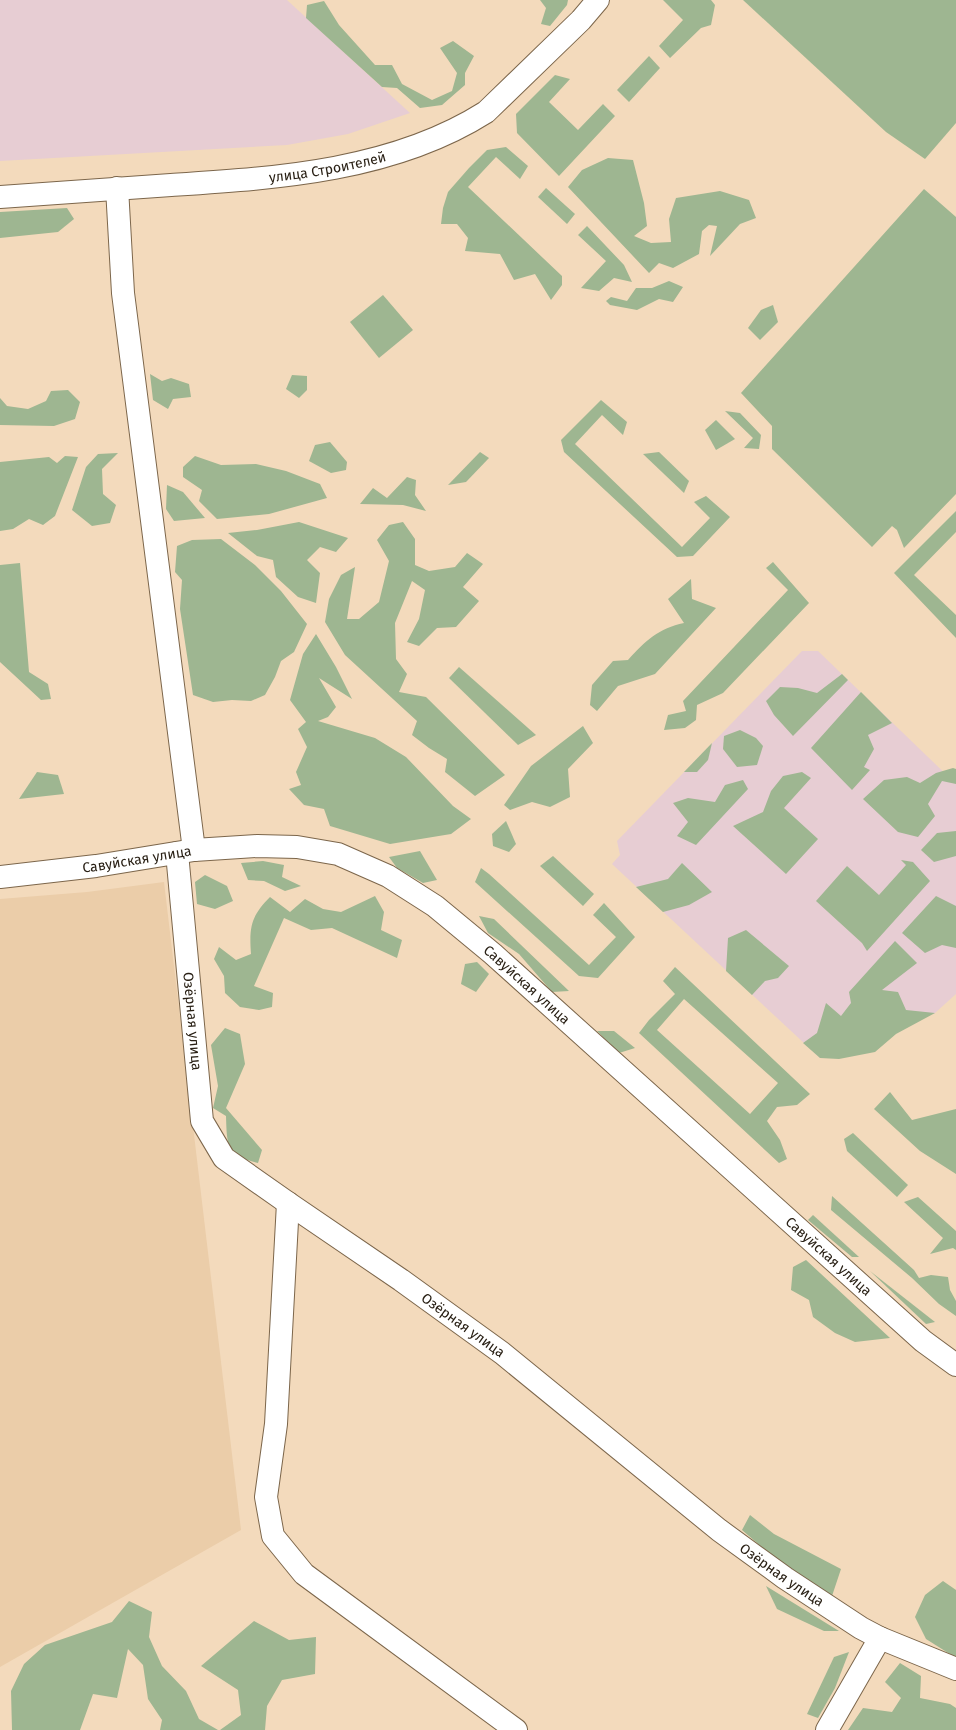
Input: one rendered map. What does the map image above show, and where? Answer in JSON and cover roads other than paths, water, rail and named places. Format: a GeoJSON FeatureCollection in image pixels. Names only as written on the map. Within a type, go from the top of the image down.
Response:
{"type":"FeatureCollection","features":[{"type":"Feature","properties":{"kind":"street","name":"улица Строителей"},"geometry":{"type":"LineString","coordinates":[[0,197],[258,179],[372,160],[413,148],[486,112],[598,0]]}},
{"type":"Feature","properties":{"kind":"street","name":"Озёрная улица"},"geometry":{"type":"LineString","coordinates":[[117,188],[123,294],[186,852],[202,1121],[224,1158],[401,1280],[502,1354],[734,1541],[785,1578],[861,1628],[880,1638],[956,1669]]}},
{"type":"Feature","properties":{"kind":"street","name":"Савуйская улица"},"geometry":{"type":"LineString","coordinates":[[0,877],[96,866],[186,852],[256,846],[297,847],[338,854],[388,876],[435,906],[493,954],[923,1342],[956,1365]]}},
{"type":"Feature","properties":{"kind":"street"},"geometry":{"type":"LineString","coordinates":[[288,1203],[276,1424],[266,1497],[273,1536],[304,1574],[516,1730]]}},
{"type":"Feature","properties":{"kind":"street"},"geometry":{"type":"LineString","coordinates":[[827,1730],[880,1638]]}}]}
